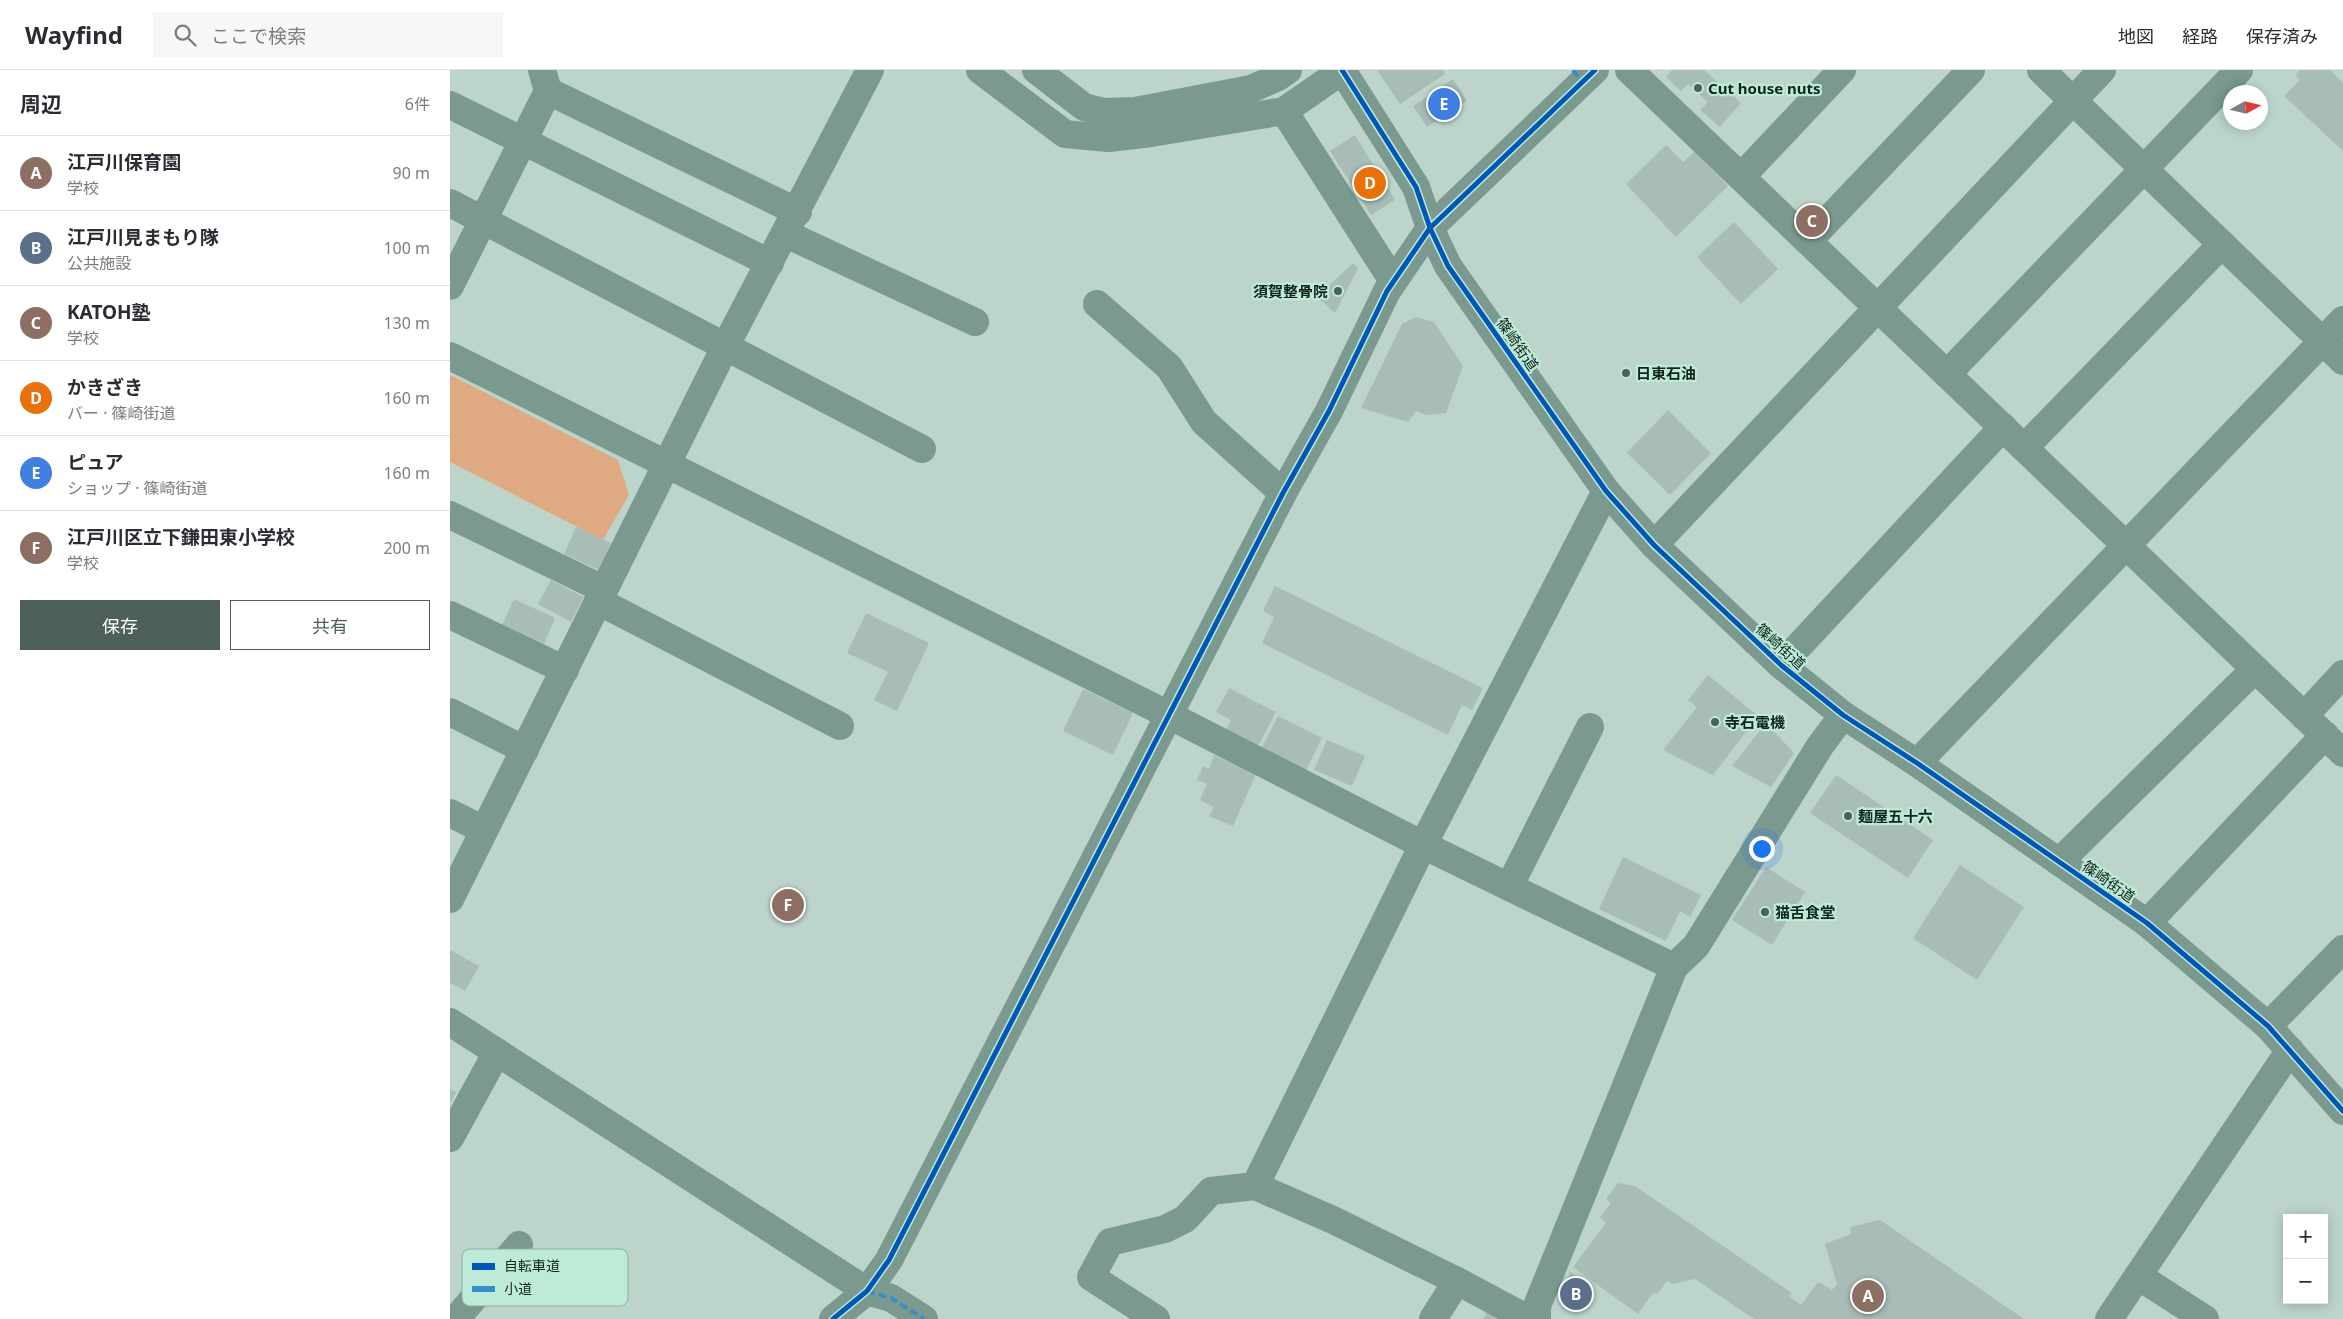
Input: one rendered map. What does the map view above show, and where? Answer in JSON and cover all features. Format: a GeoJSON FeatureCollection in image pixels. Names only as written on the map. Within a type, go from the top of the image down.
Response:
{"type":"FeatureCollection","features":[{"type":"Feature","properties":{"kind":"street"},"geometry":{"type":"LineString","coordinates":[[450,899],[725,347],[792,223],[870,70]]}},
{"type":"Feature","properties":{"kind":"street"},"geometry":{"type":"LineString","coordinates":[[980,70],[1065,134],[1117,137],[1284,111],[1342,70]]}},
{"type":"Feature","properties":{"kind":"street"},"geometry":{"type":"LineString","coordinates":[[1036,70],[1084,106],[1105,112],[1135,111],[1251,89],[1288,70]]}},
{"type":"Feature","properties":{"kind":"street","name":"篠崎街道"},"geometry":{"type":"LineString","coordinates":[[1342,70],[1416,187],[1430,228],[1448,266],[1606,490],[1654,545],[1781,665],[1843,715],[1917,763],[2147,923],[2268,1026],[2343,1112]]}},
{"type":"Feature","properties":{"kind":"street"},"geometry":{"type":"LineString","coordinates":[[1629,70],[2334,744],[2147,923]]}},
{"type":"Feature","properties":{"kind":"street"},"geometry":{"type":"LineString","coordinates":[[1740,177],[1842,70]]}},
{"type":"Feature","properties":{"kind":"street"},"geometry":{"type":"LineString","coordinates":[[1808,242],[1971,70]]}},
{"type":"Feature","properties":{"kind":"street"},"geometry":{"type":"LineString","coordinates":[[2040,70],[2343,361]]}},
{"type":"Feature","properties":{"kind":"street"},"geometry":{"type":"LineString","coordinates":[[1654,545],[1876,307],[2102,70]]}},
{"type":"Feature","properties":{"kind":"street"},"geometry":{"type":"LineString","coordinates":[[1948,374],[2240,70]]}},
{"type":"Feature","properties":{"kind":"street"},"geometry":{"type":"LineString","coordinates":[[834,1319],[868,1291],[890,1260],[1170,717],[1283,493],[1329,411],[1393,281],[1430,228],[1583,74]]}},
{"type":"Feature","properties":{"kind":"street"},"geometry":{"type":"LineString","coordinates":[[450,286],[523,140],[545,81],[792,223],[975,322]]}},
{"type":"Feature","properties":{"kind":"street"},"geometry":{"type":"LineString","coordinates":[[450,105],[770,263]]}},
{"type":"Feature","properties":{"kind":"street"},"geometry":{"type":"LineString","coordinates":[[1284,111],[1393,281]]}},
{"type":"Feature","properties":{"kind":"street"},"geometry":{"type":"LineString","coordinates":[[450,203],[922,450]]}},
{"type":"Feature","properties":{"kind":"street"},"geometry":{"type":"LineString","coordinates":[[2024,448],[2222,244]]}},
{"type":"Feature","properties":{"kind":"street"},"geometry":{"type":"LineString","coordinates":[[1097,304],[1169,367],[1204,422],[1283,493]]}},
{"type":"Feature","properties":{"kind":"street"},"geometry":{"type":"LineString","coordinates":[[1917,763],[2343,320]]}},
{"type":"Feature","properties":{"kind":"street"},"geometry":{"type":"LineString","coordinates":[[450,356],[1424,845],[1674,967]]}},
{"type":"Feature","properties":{"kind":"street"},"geometry":{"type":"LineString","coordinates":[[1781,665],[2003,427]]}},
{"type":"Feature","properties":{"kind":"street"},"geometry":{"type":"LineString","coordinates":[[1255,1186],[1424,845],[1606,490]]}},
{"type":"Feature","properties":{"kind":"street"},"geometry":{"type":"LineString","coordinates":[[450,515],[840,726]]}},
{"type":"Feature","properties":{"kind":"street"},"geometry":{"type":"LineString","coordinates":[[450,615],[565,670]]}},
{"type":"Feature","properties":{"kind":"street"},"geometry":{"type":"LineString","coordinates":[[2060,862],[2255,669]]}},
{"type":"Feature","properties":{"kind":"street"},"geometry":{"type":"LineString","coordinates":[[2304,716],[2343,674]]}},
{"type":"Feature","properties":{"kind":"street"},"geometry":{"type":"LineString","coordinates":[[450,712],[525,750]]}},
{"type":"Feature","properties":{"kind":"street"},"geometry":{"type":"LineString","coordinates":[[1156,1319],[1091,1276],[1110,1242],[1165,1228],[1185,1219],[1211,1191],[1255,1186],[1333,1220],[1457,1281],[1538,1316],[1674,967],[1696,946],[1820,746],[1843,715]]}},
{"type":"Feature","properties":{"kind":"street"},"geometry":{"type":"LineString","coordinates":[[1509,887],[1590,727]]}},
{"type":"Feature","properties":{"kind":"street"},"geometry":{"type":"LineString","coordinates":[[450,813],[484,830]]}},
{"type":"Feature","properties":{"kind":"street"},"geometry":{"type":"LineString","coordinates":[[2268,1026],[2343,949]]}},
{"type":"Feature","properties":{"kind":"street"},"geometry":{"type":"LineString","coordinates":[[450,1022],[868,1291],[892,1298],[924,1319]]}},
{"type":"Feature","properties":{"kind":"street"},"geometry":{"type":"LineString","coordinates":[[2110,1319],[2290,1050]]}},
{"type":"Feature","properties":{"kind":"street"},"geometry":{"type":"LineString","coordinates":[[450,1138],[497,1052]]}},
{"type":"Feature","properties":{"kind":"street"},"geometry":{"type":"LineString","coordinates":[[516,1249],[519,1245]]}},
{"type":"Feature","properties":{"kind":"street"},"geometry":{"type":"LineString","coordinates":[[2138,1276],[2205,1319]]}},
{"type":"Feature","properties":{"kind":"street"},"geometry":{"type":"LineString","coordinates":[[1432,1319],[1457,1281]]}},
{"type":"Feature","properties":{"kind":"street"},"geometry":{"type":"LineString","coordinates":[[456,1319],[467,1306]]}},
{"type":"Feature","properties":{"kind":"shaded area"},"geometry":{"type":"Polygon","coordinates":[[[450,375],[618,460],[629,495],[603,540],[450,462],[450,375]]]}},
{"type":"Feature","properties":{"kind":"building"},"geometry":{"type":"Polygon","coordinates":[[[1377,70],[1443,70],[1445,74],[1400,104],[1377,70]]]}},
{"type":"Feature","properties":{"kind":"building"},"geometry":{"type":"Polygon","coordinates":[[[1672,70],[1704,70],[1741,103],[1720,127],[1700,110],[1708,102],[1688,84],[1681,91],[1666,77],[1672,70]]]}},
{"type":"Feature","properties":{"kind":"building"},"geometry":{"type":"Polygon","coordinates":[[[2300,70],[2330,70],[2343,83],[2343,151],[2284,96],[2300,80],[2295,75],[2300,70]]]}},
{"type":"Feature","properties":{"kind":"building"},"geometry":{"type":"Polygon","coordinates":[[[1453,79],[1467,101],[1427,127],[1413,106],[1453,79]]]}},
{"type":"Feature","properties":{"kind":"building"},"geometry":{"type":"Polygon","coordinates":[[[1355,135],[1395,200],[1371,215],[1330,151],[1355,135]]]}},
{"type":"Feature","properties":{"kind":"building"},"geometry":{"type":"Polygon","coordinates":[[[1666,145],[1683,162],[1695,151],[1728,186],[1676,237],[1626,184],[1666,145]]]}},
{"type":"Feature","properties":{"kind":"building"},"geometry":{"type":"Polygon","coordinates":[[[1734,222],[1778,269],[1741,304],[1697,257],[1734,222]]]}},
{"type":"Feature","properties":{"kind":"building"},"geometry":{"type":"Polygon","coordinates":[[[1353,263],[1358,268],[1335,313],[1317,297],[1353,263]]]}},
{"type":"Feature","properties":{"kind":"building"},"geometry":{"type":"Polygon","coordinates":[[[1416,317],[1434,322],[1463,366],[1446,413],[1426,415],[1416,411],[1408,422],[1361,408],[1402,324],[1416,317]]]}},
{"type":"Feature","properties":{"kind":"building"},"geometry":{"type":"Polygon","coordinates":[[[1668,410],[1711,453],[1670,495],[1627,453],[1668,410]]]}},
{"type":"Feature","properties":{"kind":"building"},"geometry":{"type":"Polygon","coordinates":[[[576,527],[611,543],[599,570],[564,554],[576,527]]]}},
{"type":"Feature","properties":{"kind":"building"},"geometry":{"type":"Polygon","coordinates":[[[551,580],[584,597],[571,622],[538,604],[551,580]]]}},
{"type":"Feature","properties":{"kind":"building"},"geometry":{"type":"Polygon","coordinates":[[[1275,586],[1483,688],[1472,710],[1462,705],[1448,735],[1262,643],[1274,617],[1263,611],[1275,586]]]}},
{"type":"Feature","properties":{"kind":"building"},"geometry":{"type":"Polygon","coordinates":[[[514,599],[555,618],[544,644],[502,625],[514,599]]]}},
{"type":"Feature","properties":{"kind":"building"},"geometry":{"type":"Polygon","coordinates":[[[866,613],[929,643],[897,711],[874,700],[888,672],[847,653],[866,613]]]}},
{"type":"Feature","properties":{"kind":"building"},"geometry":{"type":"Polygon","coordinates":[[[1708,675],[1758,716],[1713,775],[1663,750],[1697,707],[1688,700],[1708,675]]]}},
{"type":"Feature","properties":{"kind":"building"},"geometry":{"type":"Polygon","coordinates":[[[1229,688],[1276,712],[1256,750],[1224,734],[1231,720],[1216,712],[1229,688]]]}},
{"type":"Feature","properties":{"kind":"building"},"geometry":{"type":"Polygon","coordinates":[[[1083,689],[1133,713],[1113,755],[1063,731],[1083,689]]]}},
{"type":"Feature","properties":{"kind":"building"},"geometry":{"type":"Polygon","coordinates":[[[1278,716],[1322,738],[1305,772],[1261,749],[1278,716]]]}},
{"type":"Feature","properties":{"kind":"building"},"geometry":{"type":"Polygon","coordinates":[[[1766,723],[1794,753],[1771,787],[1732,766],[1766,723]]]}},
{"type":"Feature","properties":{"kind":"building"},"geometry":{"type":"Polygon","coordinates":[[[1327,740],[1365,756],[1352,786],[1314,770],[1327,740]]]}},
{"type":"Feature","properties":{"kind":"building"},"geometry":{"type":"Polygon","coordinates":[[[1214,755],[1256,774],[1233,826],[1209,816],[1214,807],[1200,800],[1207,784],[1197,780],[1203,766],[1209,769],[1214,755]]]}},
{"type":"Feature","properties":{"kind":"building"},"geometry":{"type":"Polygon","coordinates":[[[1836,775],[1933,840],[1908,878],[1810,813],[1836,775]]]}},
{"type":"Feature","properties":{"kind":"building"},"geometry":{"type":"Polygon","coordinates":[[[1623,857],[1701,895],[1690,917],[1680,911],[1666,941],[1599,909],[1623,857]]]}},
{"type":"Feature","properties":{"kind":"building"},"geometry":{"type":"Polygon","coordinates":[[[1960,865],[2024,907],[1977,980],[1913,938],[1960,865]]]}},
{"type":"Feature","properties":{"kind":"building"},"geometry":{"type":"Polygon","coordinates":[[[1766,867],[1805,892],[1772,945],[1732,920],[1766,867]]]}},
{"type":"Feature","properties":{"kind":"building"},"geometry":{"type":"Polygon","coordinates":[[[450,950],[479,966],[465,991],[450,983],[450,950]]]}},
{"type":"Feature","properties":{"kind":"building"},"geometry":{"type":"Polygon","coordinates":[[[450,1089],[456,1092],[450,1104],[450,1089]]]}},
{"type":"Feature","properties":{"kind":"building"},"geometry":{"type":"Polygon","coordinates":[[[1618,1183],[1635,1186],[1792,1293],[1789,1296],[1801,1305],[1818,1282],[1832,1290],[1837,1284],[1825,1244],[1851,1234],[1850,1227],[1880,1220],[2024,1319],[1754,1319],[1695,1279],[1673,1284],[1667,1281],[1658,1293],[1652,1294],[1638,1314],[1573,1267],[1606,1223],[1600,1217],[1611,1203],[1606,1199],[1618,1183]]]}},
{"type":"Feature","properties":{"kind":"building"},"geometry":{"type":"Polygon","coordinates":[[[1570,1272],[1593,1287],[1574,1311],[1563,1304],[1570,1272]]]}},
{"type":"Feature","properties":{"kind":"building"},"geometry":{"type":"Polygon","coordinates":[[[1491,1306],[1511,1319],[1483,1319],[1491,1306]]]}},
{"type":"Feature","properties":{"kind":"marked path"},"geometry":{"type":"LineString","coordinates":[[1573,70],[1582,82]]}},
{"type":"Feature","properties":{"kind":"marked path"},"geometry":{"type":"LineString","coordinates":[[867,1291],[891,1298],[924,1319]]}},
{"type":"Feature","properties":{"kind":"cycle path"},"geometry":{"type":"LineString","coordinates":[[1342,70],[1416,187],[1430,228],[1448,266],[1606,491],[1654,545],[1781,665],[1843,715],[1917,763],[2147,923],[2268,1026],[2343,1111]]}},
{"type":"Feature","properties":{"kind":"cycle path"},"geometry":{"type":"LineString","coordinates":[[833,1319],[867,1291],[889,1260],[1283,493],[1329,411],[1387,291],[1430,228],[1595,70]]}},
{"type":"Feature","properties":{"kind":"place","name":"Cut house nuts"},"geometry":{"type":"Point","coordinates":[1698,88]}},
{"type":"Feature","properties":{"kind":"place","name":"ピュア"},"geometry":{"type":"Point","coordinates":[1444,104]}},
{"type":"Feature","properties":{"kind":"place","name":"かきざき"},"geometry":{"type":"Point","coordinates":[1370,183]}},
{"type":"Feature","properties":{"kind":"place","name":"KATOH塾"},"geometry":{"type":"Point","coordinates":[1812,221]}},
{"type":"Feature","properties":{"kind":"place","name":"須賀整骨院"},"geometry":{"type":"Point","coordinates":[1338,291]}},
{"type":"Feature","properties":{"kind":"place","name":"日東石油"},"geometry":{"type":"Point","coordinates":[1626,373]}},
{"type":"Feature","properties":{"kind":"place","name":"寺石電機"},"geometry":{"type":"Point","coordinates":[1715,722]}},
{"type":"Feature","properties":{"kind":"place","name":"麺屋五十六"},"geometry":{"type":"Point","coordinates":[1848,816]}},
{"type":"Feature","properties":{"kind":"place","name":"江戸川区立下鎌田東小学校"},"geometry":{"type":"Point","coordinates":[788,905]}},
{"type":"Feature","properties":{"kind":"place","name":"猫舌食堂"},"geometry":{"type":"Point","coordinates":[1765,912]}},
{"type":"Feature","properties":{"kind":"place","name":"江戸川見まもり隊"},"geometry":{"type":"Point","coordinates":[1576,1294]}},
{"type":"Feature","properties":{"kind":"place","name":"江戸川保育園"},"geometry":{"type":"Point","coordinates":[1868,1296]}}]}
